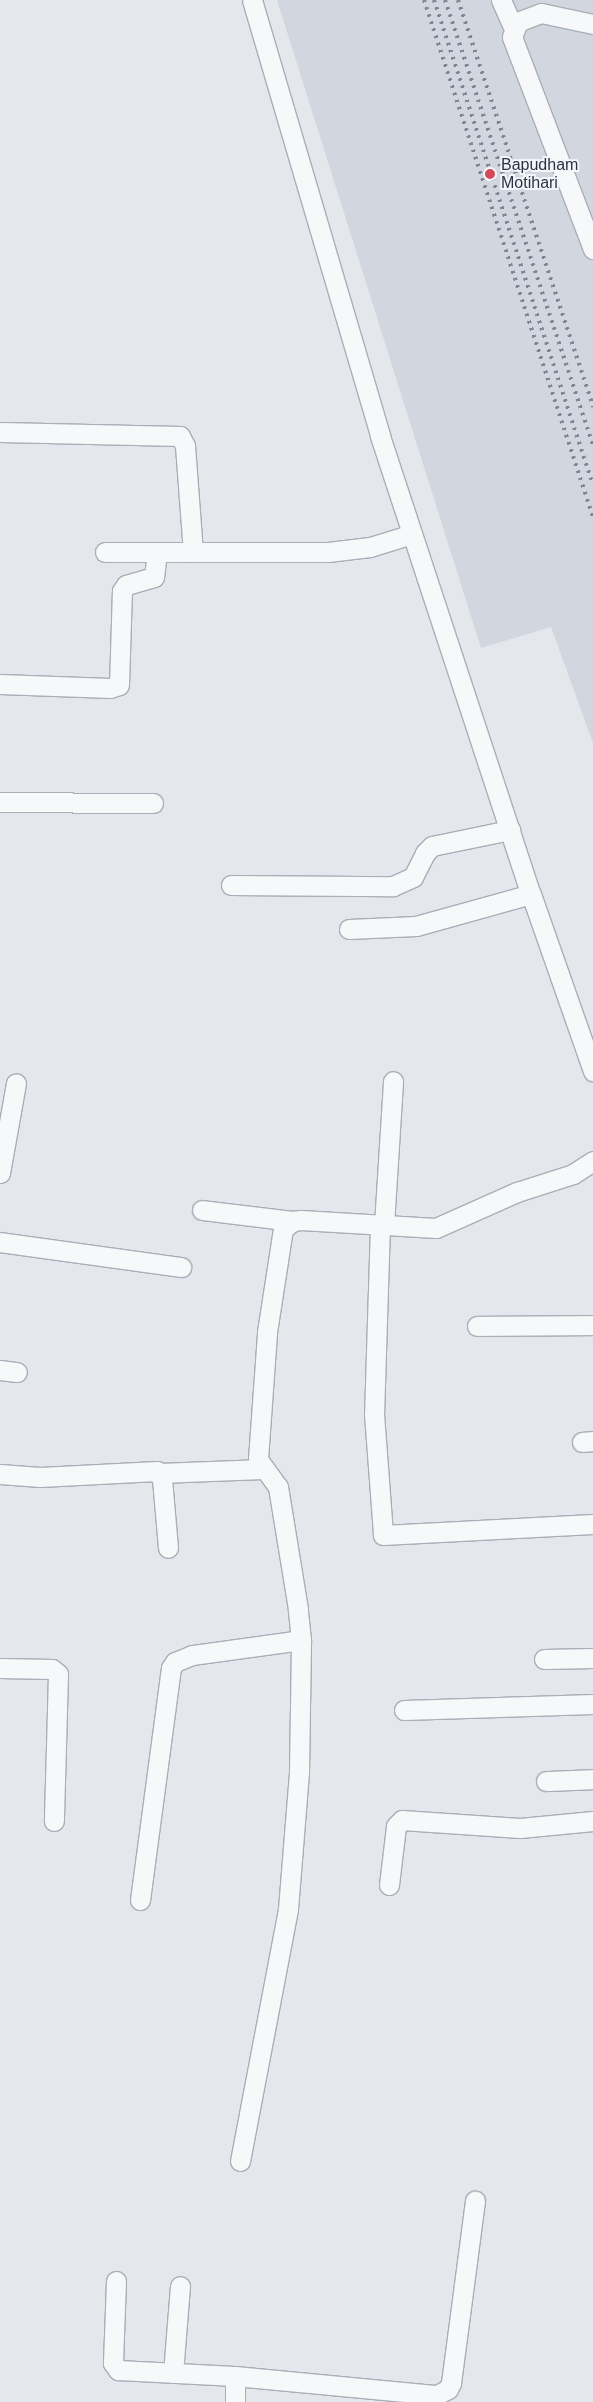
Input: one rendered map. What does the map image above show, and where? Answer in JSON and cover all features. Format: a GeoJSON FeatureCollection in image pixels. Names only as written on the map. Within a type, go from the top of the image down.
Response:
{"type":"FeatureCollection","features":[{"type":"Feature","properties":{"kind":"street"},"geometry":{"type":"LineString","coordinates":[[252,0],[412,534],[531,894],[593,1070]]}},
{"type":"Feature","properties":{"kind":"street"},"geometry":{"type":"LineString","coordinates":[[501,0],[514,29],[516,49],[593,249]]}},
{"type":"Feature","properties":{"kind":"street"},"geometry":{"type":"LineString","coordinates":[[514,29],[518,22],[541,13],[593,24]]}},
{"type":"Feature","properties":{"kind":"street"},"geometry":{"type":"LineString","coordinates":[[1,432],[180,436],[186,446],[193,552]]}},
{"type":"Feature","properties":{"kind":"street"},"geometry":{"type":"LineString","coordinates":[[105,552],[328,552],[370,546],[412,534]]}},
{"type":"Feature","properties":{"kind":"street"},"geometry":{"type":"LineString","coordinates":[[0,684],[110,688],[119,685],[122,591],[126,585],[154,577],[157,552]]}},
{"type":"Feature","properties":{"kind":"street"},"geometry":{"type":"LineString","coordinates":[[0,802],[153,803]]}},
{"type":"Feature","properties":{"kind":"street"},"geometry":{"type":"LineString","coordinates":[[231,885],[393,886],[413,877],[424,853],[432,846],[510,830]]}},
{"type":"Feature","properties":{"kind":"street"},"geometry":{"type":"LineString","coordinates":[[349,929],[416,926],[531,894]]}},
{"type":"Feature","properties":{"kind":"street"},"geometry":{"type":"LineString","coordinates":[[393,1081],[382,1225],[374,1414],[383,1535],[593,1524]]}},
{"type":"Feature","properties":{"kind":"street"},"geometry":{"type":"LineString","coordinates":[[0,1174],[5,1113],[16,1083]]}},
{"type":"Feature","properties":{"kind":"street"},"geometry":{"type":"LineString","coordinates":[[202,1210],[292,1221],[443,1226],[517,1192],[573,1174],[593,1161]]}},
{"type":"Feature","properties":{"kind":"street"},"geometry":{"type":"LineString","coordinates":[[240,2161],[294,1864],[301,1640],[279,1492],[274,1480],[263,1468],[258,1454],[266,1332],[283,1230],[292,1221]]}},
{"type":"Feature","properties":{"kind":"street"},"geometry":{"type":"LineString","coordinates":[[0,1242],[181,1267]]}},
{"type":"Feature","properties":{"kind":"street"},"geometry":{"type":"LineString","coordinates":[[477,1326],[593,1324]]}},
{"type":"Feature","properties":{"kind":"street"},"geometry":{"type":"LineString","coordinates":[[0,1474],[40,1477],[154,1470],[159,1473],[263,1468]]}},
{"type":"Feature","properties":{"kind":"street"},"geometry":{"type":"LineString","coordinates":[[159,1473],[168,1548]]}},
{"type":"Feature","properties":{"kind":"street"},"geometry":{"type":"LineString","coordinates":[[140,1900],[171,1668],[175,1662],[192,1655],[301,1640]]}},
{"type":"Feature","properties":{"kind":"street"},"geometry":{"type":"LineString","coordinates":[[544,1658],[593,1658]]}},
{"type":"Feature","properties":{"kind":"street"},"geometry":{"type":"LineString","coordinates":[[0,1668],[52,1669],[58,1674],[54,1820]]}},
{"type":"Feature","properties":{"kind":"street"},"geometry":{"type":"LineString","coordinates":[[404,1710],[593,1704]]}},
{"type":"Feature","properties":{"kind":"street"},"geometry":{"type":"LineString","coordinates":[[546,1781],[593,1779]]}},
{"type":"Feature","properties":{"kind":"street"},"geometry":{"type":"LineString","coordinates":[[389,1885],[396,1826],[402,1820],[520,1828],[593,1821]]}},
{"type":"Feature","properties":{"kind":"street"},"geometry":{"type":"LineString","coordinates":[[116,2281],[113,2363],[116,2368],[236,2376],[428,2395],[443,2393],[451,2383],[475,2201]]}},
{"type":"Feature","properties":{"kind":"street"},"geometry":{"type":"LineString","coordinates":[[173,2373],[180,2286]]}},
{"type":"Feature","properties":{"kind":"street"},"geometry":{"type":"LineString","coordinates":[[235,2402],[236,2376]]}},
{"type":"Feature","properties":{"kind":"shaded area"},"geometry":{"type":"Polygon","coordinates":[[[277,0],[593,0],[593,743],[551,627],[481,648],[277,0]]]}},
{"type":"Feature","properties":{"kind":"railway"},"geometry":{"type":"LineString","coordinates":[[424,0],[593,517]]}},
{"type":"Feature","properties":{"kind":"railway"},"geometry":{"type":"LineString","coordinates":[[434,0],[593,485]]}},
{"type":"Feature","properties":{"kind":"railway"},"geometry":{"type":"LineString","coordinates":[[445,0],[593,445]]}},
{"type":"Feature","properties":{"kind":"railway"},"geometry":{"type":"LineString","coordinates":[[458,0],[593,407]]}},
{"type":"Feature","properties":{"kind":"place","name":"Bapudham Motihari"},"geometry":{"type":"Point","coordinates":[490,174]}}]}
